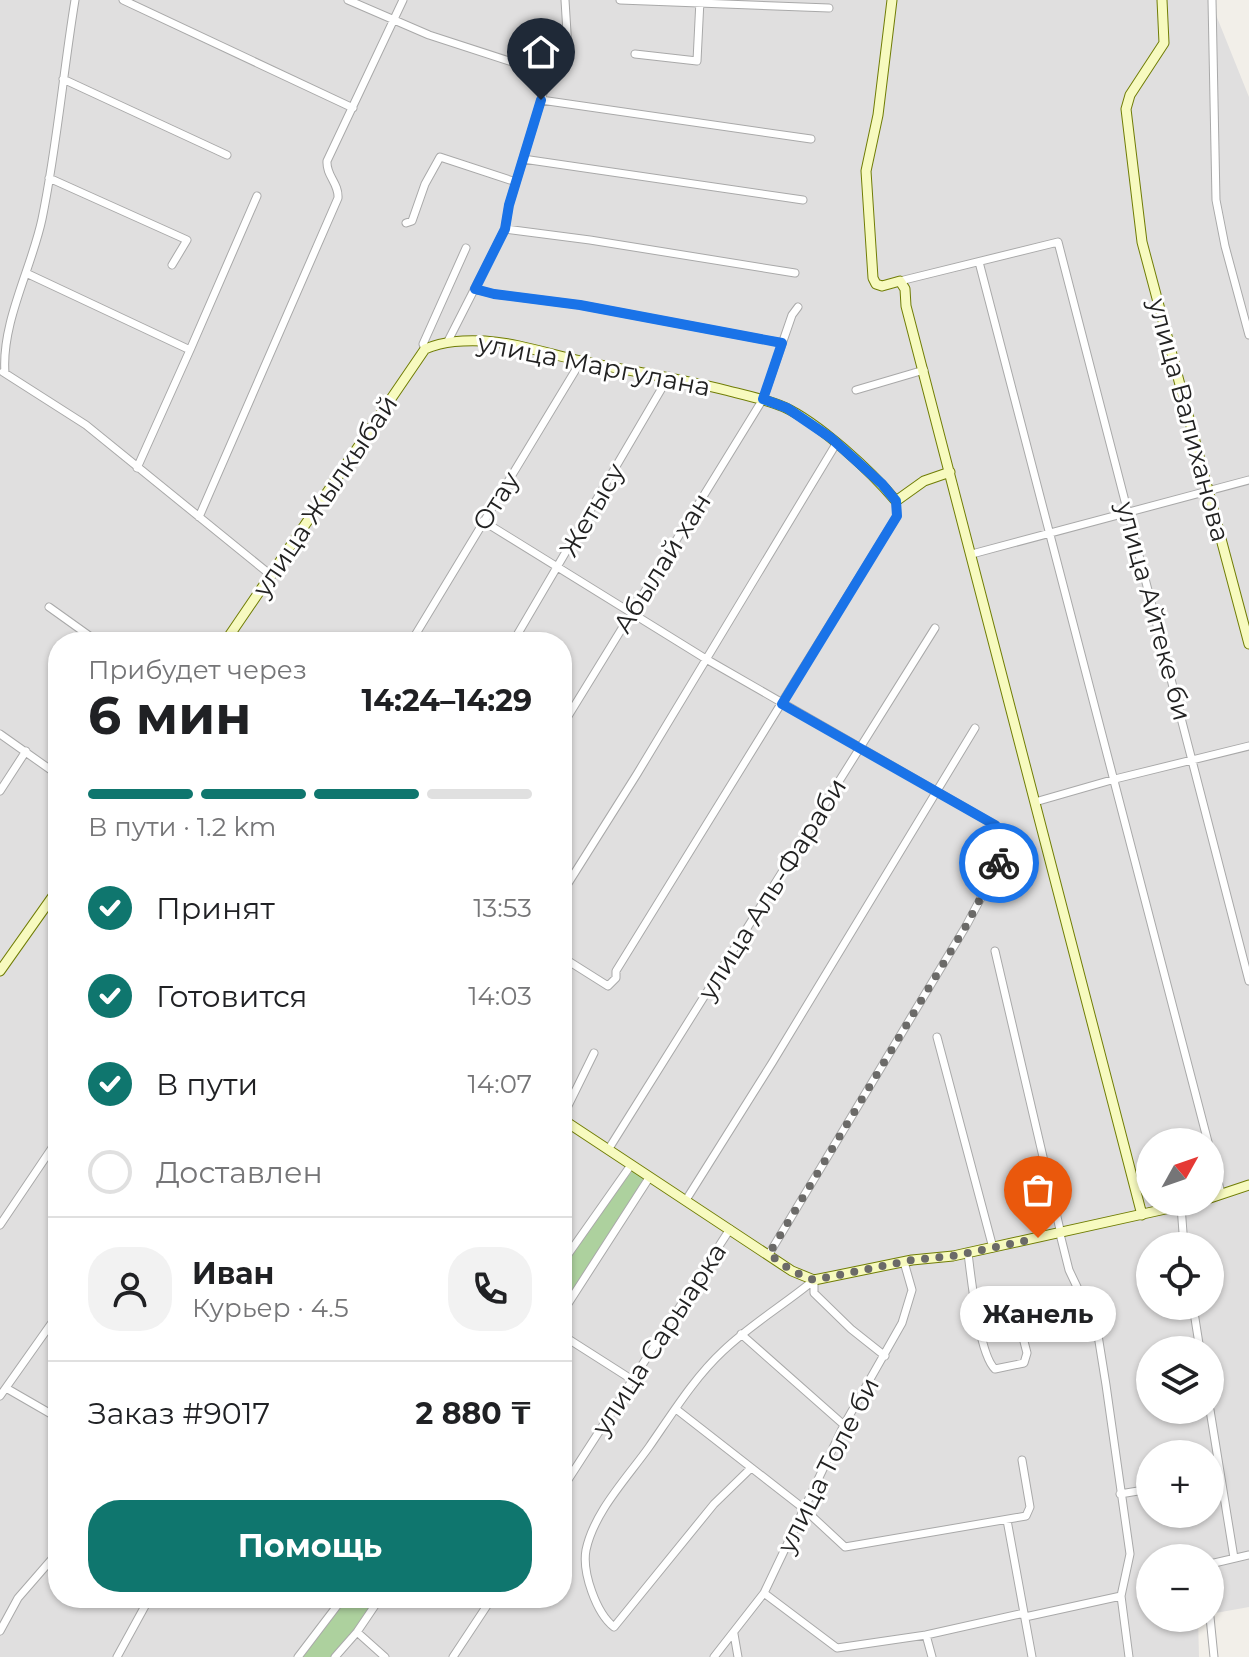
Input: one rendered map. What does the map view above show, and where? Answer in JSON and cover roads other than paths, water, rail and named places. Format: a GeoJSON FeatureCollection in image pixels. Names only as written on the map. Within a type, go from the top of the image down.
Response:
{"type":"FeatureCollection","features":[{"type":"Feature","properties":{"kind":"street"},"geometry":{"type":"LineString","coordinates":[[75,0],[41,222],[2,372],[77,419],[272,576]]}},
{"type":"Feature","properties":{"kind":"street"},"geometry":{"type":"LineString","coordinates":[[123,0],[353,108]]}},
{"type":"Feature","properties":{"kind":"street"},"geometry":{"type":"LineString","coordinates":[[348,0],[429,35],[549,74]]}},
{"type":"Feature","properties":{"kind":"street"},"geometry":{"type":"LineString","coordinates":[[199,517],[338,198],[338,188],[328,173],[327,161],[403,0]]}},
{"type":"Feature","properties":{"kind":"street"},"geometry":{"type":"LineString","coordinates":[[448,341],[505,229],[549,74],[568,49],[565,0]]}},
{"type":"Feature","properties":{"kind":"street"},"geometry":{"type":"LineString","coordinates":[[620,0],[829,8]]}},
{"type":"Feature","properties":{"kind":"street"},"geometry":{"type":"LineString","coordinates":[[892,0],[878,115],[866,171],[873,278],[876,284],[882,286],[979,262],[1204,1128]]}},
{"type":"Feature","properties":{"kind":"street","name":"улица Валиханова"},"geometry":{"type":"LineString","coordinates":[[1162,0],[1164,43],[1130,95],[1126,109],[1142,242],[1249,644]]}},
{"type":"Feature","properties":{"kind":"street"},"geometry":{"type":"LineString","coordinates":[[1212,0],[1216,200],[1249,335]]}},
{"type":"Feature","properties":{"kind":"street"},"geometry":{"type":"LineString","coordinates":[[635,54],[697,61],[700,1]]}},
{"type":"Feature","properties":{"kind":"street"},"geometry":{"type":"LineString","coordinates":[[63,79],[227,155]]}},
{"type":"Feature","properties":{"kind":"street"},"geometry":{"type":"LineString","coordinates":[[541,100],[811,139]]}},
{"type":"Feature","properties":{"kind":"street"},"geometry":{"type":"LineString","coordinates":[[406,223],[412,221],[425,184],[440,157],[516,182]]}},
{"type":"Feature","properties":{"kind":"street"},"geometry":{"type":"LineString","coordinates":[[523,159],[803,200]]}},
{"type":"Feature","properties":{"kind":"street"},"geometry":{"type":"LineString","coordinates":[[49,178],[187,240],[172,265]]}},
{"type":"Feature","properties":{"kind":"street"},"geometry":{"type":"LineString","coordinates":[[137,468],[257,196]]}},
{"type":"Feature","properties":{"kind":"street"},"geometry":{"type":"LineString","coordinates":[[505,229],[795,273]]}},
{"type":"Feature","properties":{"kind":"street","name":"улица Айтеке би"},"geometry":{"type":"LineString","coordinates":[[979,262],[1058,242],[1249,981]]}},
{"type":"Feature","properties":{"kind":"street"},"geometry":{"type":"LineString","coordinates":[[425,349],[423,344],[466,248]]}},
{"type":"Feature","properties":{"kind":"street"},"geometry":{"type":"LineString","coordinates":[[26,273],[190,350]]}},
{"type":"Feature","properties":{"kind":"street"},"geometry":{"type":"LineString","coordinates":[[900,281],[905,289],[906,306],[1136,1192]]}},
{"type":"Feature","properties":{"kind":"street"},"geometry":{"type":"LineString","coordinates":[[475,289],[580,305],[782,343]]}},
{"type":"Feature","properties":{"kind":"street","name":"Абылай хан"},"geometry":{"type":"LineString","coordinates":[[572,710],[763,399],[798,307]]}},
{"type":"Feature","properties":{"kind":"street","name":"улица Маргулана"},"geometry":{"type":"LineString","coordinates":[[425,349],[448,341],[506,343],[581,361],[669,376],[763,399],[787,408],[836,444],[882,484],[896,501]]}},
{"type":"Feature","properties":{"kind":"street","name":"улица Жылкыбай"},"geometry":{"type":"LineString","coordinates":[[232,632],[425,349]]}},
{"type":"Feature","properties":{"kind":"street","name":"Отау"},"geometry":{"type":"LineString","coordinates":[[417,632],[581,361]]}},
{"type":"Feature","properties":{"kind":"street"},"geometry":{"type":"LineString","coordinates":[[856,390],[924,370]]}},
{"type":"Feature","properties":{"kind":"street","name":"Жетысу"},"geometry":{"type":"LineString","coordinates":[[519,632],[669,376]]}},
{"type":"Feature","properties":{"kind":"street"},"geometry":{"type":"LineString","coordinates":[[572,877],[836,444]]}},
{"type":"Feature","properties":{"kind":"street"},"geometry":{"type":"LineString","coordinates":[[572,964],[608,986],[616,978],[616,971],[897,516],[896,501],[924,481],[950,472]]}},
{"type":"Feature","properties":{"kind":"street"},"geometry":{"type":"LineString","coordinates":[[972,554],[1249,480]]}},
{"type":"Feature","properties":{"kind":"street"},"geometry":{"type":"LineString","coordinates":[[483,521],[706,659],[995,825],[1005,835],[1000,862],[940,970],[769,1254]]}},
{"type":"Feature","properties":{"kind":"street"},"geometry":{"type":"LineString","coordinates":[[49,607],[84,632]]}},
{"type":"Feature","properties":{"kind":"street","name":"улица Аль-Фараби"},"geometry":{"type":"LineString","coordinates":[[608,1150],[935,628]]}},
{"type":"Feature","properties":{"kind":"street"},"geometry":{"type":"LineString","coordinates":[[686,1200],[975,728]]}},
{"type":"Feature","properties":{"kind":"street"},"geometry":{"type":"LineString","coordinates":[[0,734],[48,768]]}},
{"type":"Feature","properties":{"kind":"street"},"geometry":{"type":"LineString","coordinates":[[1035,802],[1249,746]]}},
{"type":"Feature","properties":{"kind":"street"},"geometry":{"type":"LineString","coordinates":[[0,791],[26,751]]}},
{"type":"Feature","properties":{"kind":"street"},"geometry":{"type":"LineString","coordinates":[[0,971],[48,903]]}},
{"type":"Feature","properties":{"kind":"street"},"geometry":{"type":"LineString","coordinates":[[995,951],[1069,1270],[1097,1329],[1130,1554],[1121,1596],[1129,1657]]}},
{"type":"Feature","properties":{"kind":"street"},"geometry":{"type":"LineString","coordinates":[[937,1037],[993,1248]]}},
{"type":"Feature","properties":{"kind":"street"},"geometry":{"type":"LineString","coordinates":[[572,1098],[594,1053]]}},
{"type":"Feature","properties":{"kind":"street"},"geometry":{"type":"LineString","coordinates":[[572,1126],[792,1271],[814,1280]]}},
{"type":"Feature","properties":{"kind":"street"},"geometry":{"type":"LineString","coordinates":[[0,1225],[48,1154]]}},
{"type":"Feature","properties":{"kind":"street"},"geometry":{"type":"LineString","coordinates":[[572,1249],[631,1165]]}},
{"type":"Feature","properties":{"kind":"street"},"geometry":{"type":"LineString","coordinates":[[572,1297],[649,1178]]}},
{"type":"Feature","properties":{"kind":"street"},"geometry":{"type":"LineString","coordinates":[[1224,1192],[1249,1185]]}},
{"type":"Feature","properties":{"kind":"street"},"geometry":{"type":"LineString","coordinates":[[750,1469],[714,1504],[614,1627],[606,1621],[585,1574],[590,1536],[605,1507],[676,1409],[720,1353],[755,1322],[774,1313],[814,1280],[968,1253],[1138,1216]]}},
{"type":"Feature","properties":{"kind":"street","name":"улица Сарыарка"},"geometry":{"type":"LineString","coordinates":[[572,1473],[730,1229]]}},
{"type":"Feature","properties":{"kind":"street"},"geometry":{"type":"LineString","coordinates":[[968,1253],[983,1344],[989,1364],[995,1369],[1024,1363],[1027,1353],[1021,1330]]}},
{"type":"Feature","properties":{"kind":"street","name":"улица Толе би"},"geometry":{"type":"LineString","coordinates":[[714,1657],[764,1593],[844,1425],[885,1356],[909,1307],[912,1290],[904,1262]]}},
{"type":"Feature","properties":{"kind":"street"},"geometry":{"type":"LineString","coordinates":[[814,1280],[814,1293],[885,1356]]}},
{"type":"Feature","properties":{"kind":"street"},"geometry":{"type":"LineString","coordinates":[[0,1396],[48,1328]]}},
{"type":"Feature","properties":{"kind":"street"},"geometry":{"type":"LineString","coordinates":[[741,1334],[844,1425]]}},
{"type":"Feature","properties":{"kind":"street"},"geometry":{"type":"LineString","coordinates":[[572,1341],[631,1379]]}},
{"type":"Feature","properties":{"kind":"street"},"geometry":{"type":"LineString","coordinates":[[6,1388],[48,1412]]}},
{"type":"Feature","properties":{"kind":"street"},"geometry":{"type":"LineString","coordinates":[[676,1409],[803,1508],[845,1547],[1026,1516],[1030,1507],[1022,1460]]}},
{"type":"Feature","properties":{"kind":"street"},"geometry":{"type":"LineString","coordinates":[[1120,1494],[1136,1491]]}},
{"type":"Feature","properties":{"kind":"street"},"geometry":{"type":"LineString","coordinates":[[1224,1496],[1234,1558]]}},
{"type":"Feature","properties":{"kind":"street"},"geometry":{"type":"LineString","coordinates":[[1007,1520],[1032,1657]]}},
{"type":"Feature","properties":{"kind":"street"},"geometry":{"type":"LineString","coordinates":[[1224,1560],[1249,1555]]}},
{"type":"Feature","properties":{"kind":"street"},"geometry":{"type":"LineString","coordinates":[[0,1631],[18,1598],[48,1564]]}},
{"type":"Feature","properties":{"kind":"street"},"geometry":{"type":"LineString","coordinates":[[764,1593],[837,1653],[1121,1596]]}},
{"type":"Feature","properties":{"kind":"street"},"geometry":{"type":"LineString","coordinates":[[117,1657],[142,1608]]}},
{"type":"Feature","properties":{"kind":"street"},"geometry":{"type":"LineString","coordinates":[[298,1657],[335,1608]]}},
{"type":"Feature","properties":{"kind":"street"},"geometry":{"type":"LineString","coordinates":[[335,1657],[373,1608]]}},
{"type":"Feature","properties":{"kind":"street"},"geometry":{"type":"LineString","coordinates":[[453,1657],[485,1608]]}},
{"type":"Feature","properties":{"kind":"street"},"geometry":{"type":"LineString","coordinates":[[357,1632],[385,1657]]}},
{"type":"Feature","properties":{"kind":"street"},"geometry":{"type":"LineString","coordinates":[[1212,1632],[1214,1657]]}},
{"type":"Feature","properties":{"kind":"street"},"geometry":{"type":"LineString","coordinates":[[734,1634],[738,1657]]}},
{"type":"Feature","properties":{"kind":"street"},"geometry":{"type":"LineString","coordinates":[[926,1635],[932,1657]]}},
{"type":"Feature","properties":{"kind":"place","name":"Жанель"},"geometry":{"type":"Point","coordinates":[1038,1238]}}]}
